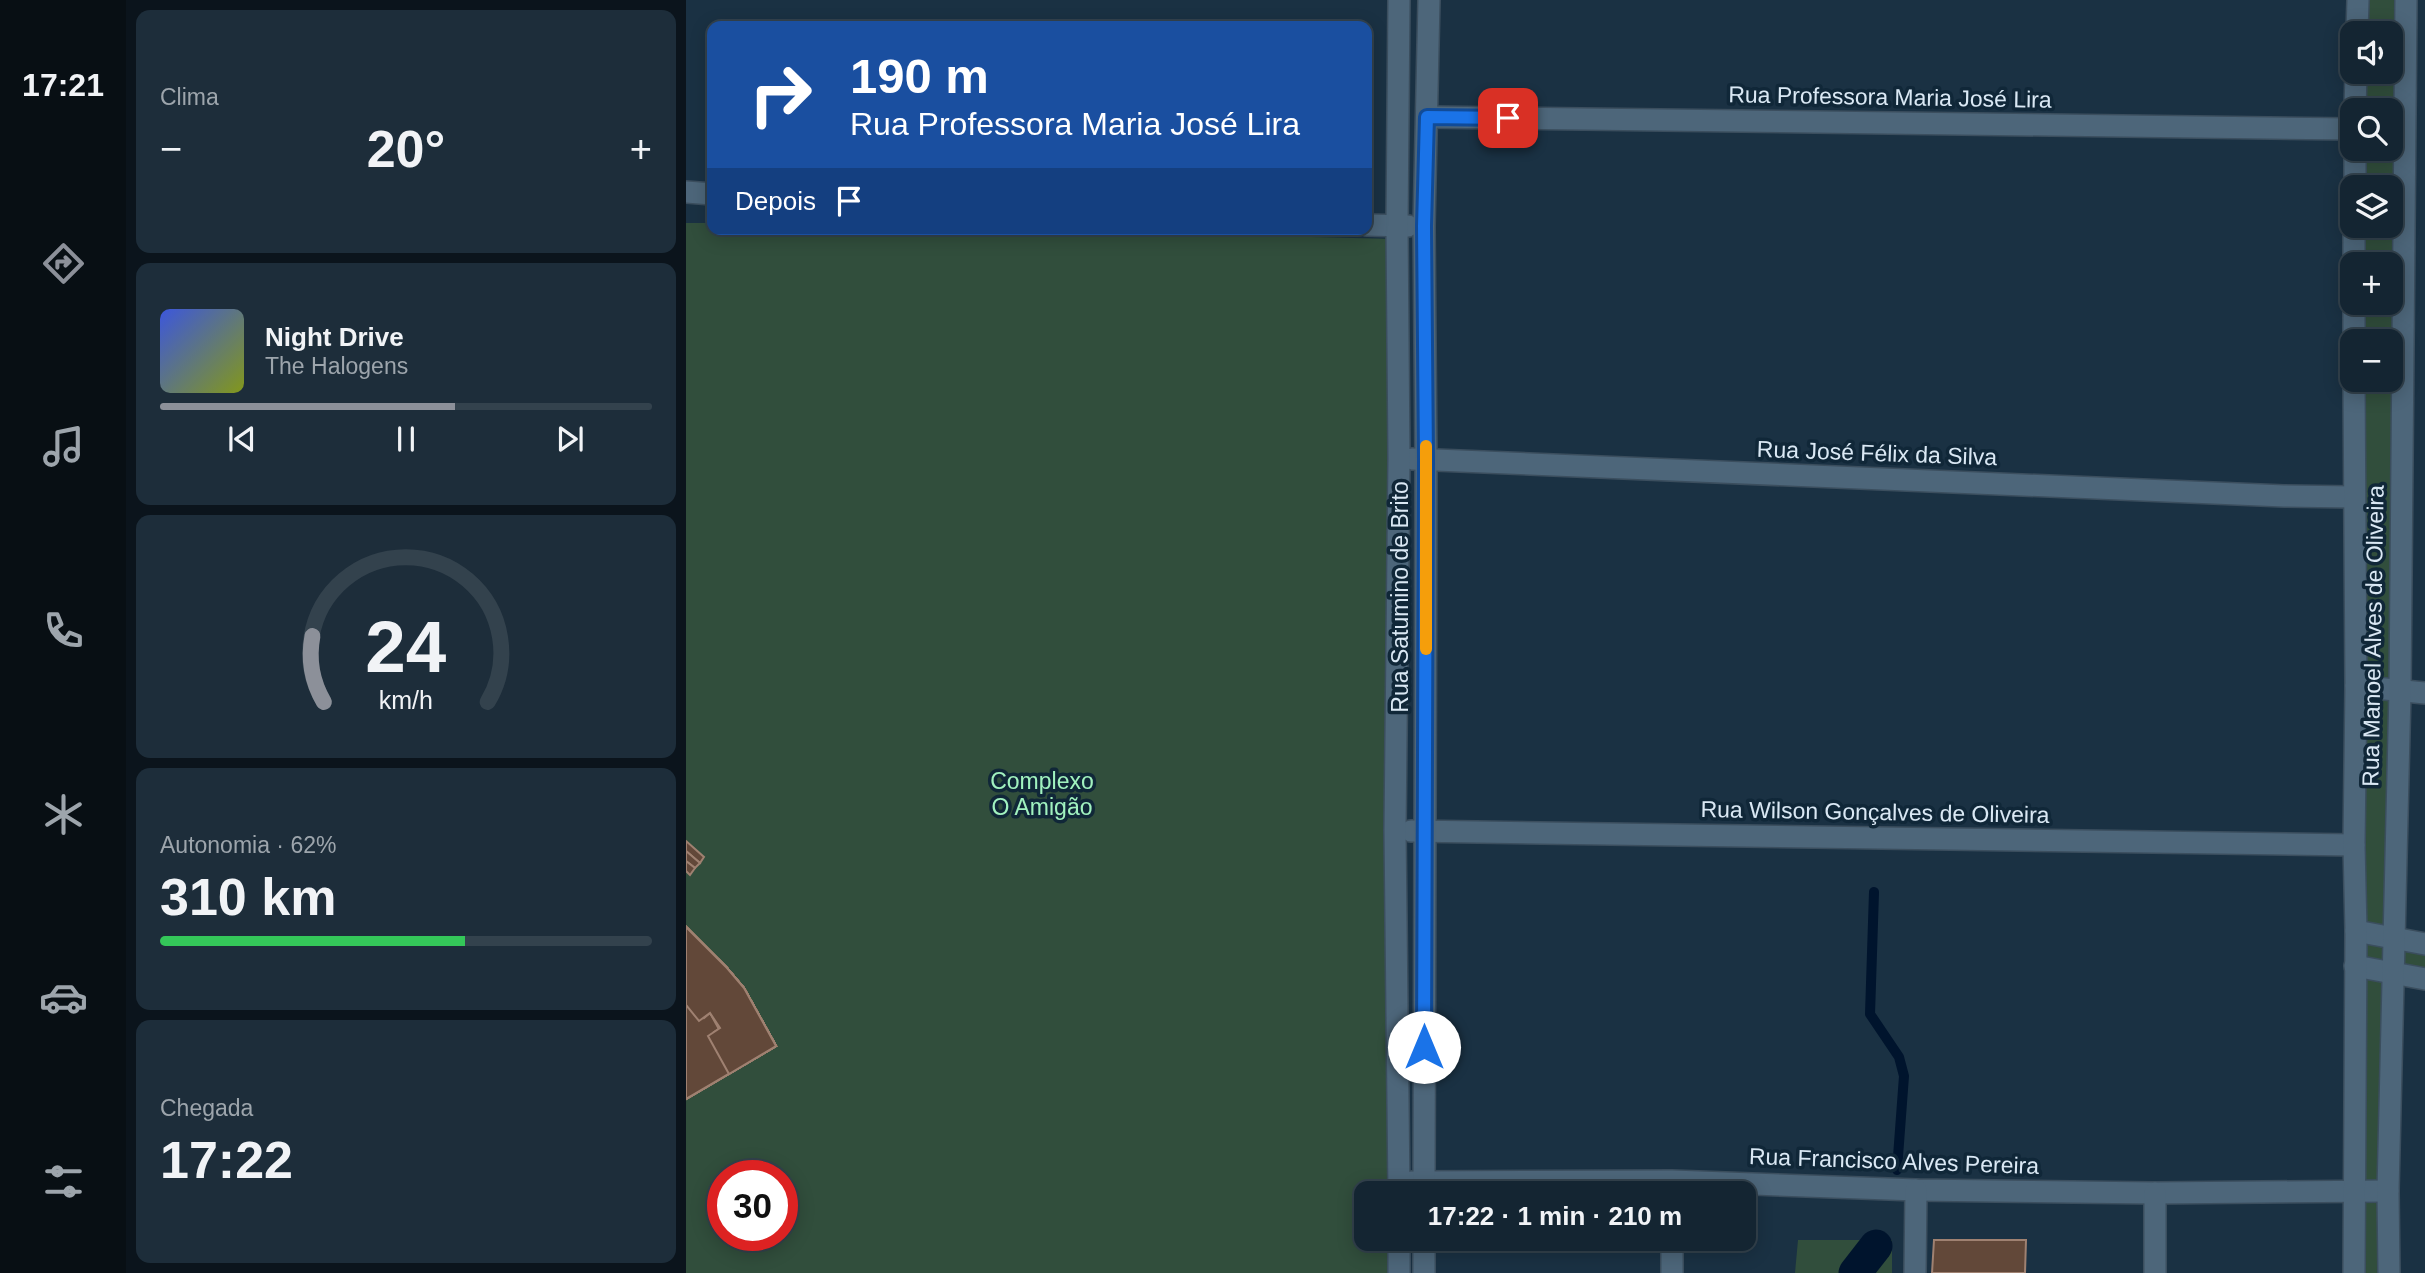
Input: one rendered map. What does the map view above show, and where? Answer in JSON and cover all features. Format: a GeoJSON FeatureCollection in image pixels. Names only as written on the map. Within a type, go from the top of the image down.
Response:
{"type":"FeatureCollection","features":[{"type":"Feature","properties":{"kind":"street","name":"Rua Satumino de Brito"},"geometry":{"type":"LineString","coordinates":[[1399,0],[1399,458],[1395,830],[1399,1181]]}},
{"type":"Feature","properties":{"kind":"street","name":"Rua Satumino de Brito"},"geometry":{"type":"LineString","coordinates":[[1424,1181],[1424,226],[1429,0]]}},
{"type":"Feature","properties":{"kind":"street"},"geometry":{"type":"LineString","coordinates":[[2357,21],[2358,0]]}},
{"type":"Feature","properties":{"kind":"street","name":"Rua Manoel Alves de Oliveira"},"geometry":{"type":"LineString","coordinates":[[2389,1273],[2388,1191],[2400,691],[2406,0]]}},
{"type":"Feature","properties":{"kind":"street","name":"Rua Professora Maria José Lira"},"geometry":{"type":"LineString","coordinates":[[1427,117],[2340,130]]}},
{"type":"Feature","properties":{"kind":"street"},"geometry":{"type":"LineString","coordinates":[[686,192],[707,194]]}},
{"type":"Feature","properties":{"kind":"street"},"geometry":{"type":"LineString","coordinates":[[1372,225],[1424,226]]}},
{"type":"Feature","properties":{"kind":"street","name":"Rua Manoel Alves de Oliveira"},"geometry":{"type":"LineString","coordinates":[[2354,392],[2354,1273]]}},
{"type":"Feature","properties":{"kind":"street","name":"Rua José Félix da Silva"},"geometry":{"type":"LineString","coordinates":[[1399,458],[2353,498]]}},
{"type":"Feature","properties":{"kind":"street"},"geometry":{"type":"LineString","coordinates":[[2356,686],[2425,693]]}},
{"type":"Feature","properties":{"kind":"street","name":"Rua Wilson Gonçalves de Oliveira"},"geometry":{"type":"LineString","coordinates":[[1395,830],[2354,845]]}},
{"type":"Feature","properties":{"kind":"street"},"geometry":{"type":"LineString","coordinates":[[2356,931],[2425,944]]}},
{"type":"Feature","properties":{"kind":"street"},"geometry":{"type":"LineString","coordinates":[[2355,966],[2425,979]]}},
{"type":"Feature","properties":{"kind":"street","name":"Rua Francisco Alves Pereira"},"geometry":{"type":"LineString","coordinates":[[1756,1188],[2155,1193],[2388,1191]]}},
{"type":"Feature","properties":{"kind":"street"},"geometry":{"type":"LineString","coordinates":[[1915,1273],[1916,1190]]}},
{"type":"Feature","properties":{"kind":"street"},"geometry":{"type":"LineString","coordinates":[[2155,1193],[2155,1273]]}},
{"type":"Feature","properties":{"kind":"street"},"geometry":{"type":"LineString","coordinates":[[1399,1251],[1399,1273]]}},
{"type":"Feature","properties":{"kind":"street"},"geometry":{"type":"LineString","coordinates":[[1424,1251],[1424,1273]]}},
{"type":"Feature","properties":{"kind":"street"},"geometry":{"type":"LineString","coordinates":[[1672,1251],[1672,1273]]}},
{"type":"Feature","properties":{"kind":"green space"},"geometry":{"type":"Polygon","coordinates":[[[2366,0],[2399,0],[2399,21],[2366,21],[2366,0]]]}},
{"type":"Feature","properties":{"kind":"green space"},"geometry":{"type":"Polygon","coordinates":[[[2366,84],[2398,84],[2398,98],[2366,98],[2366,84]]]}},
{"type":"Feature","properties":{"kind":"green space"},"geometry":{"type":"Polygon","coordinates":[[[2365,161],[2397,161],[2397,175],[2365,175],[2365,161]]]}},
{"type":"Feature","properties":{"kind":"green space","name":"Complexo O Amigão"},"geometry":{"type":"Polygon","coordinates":[[[686,223],[707,223],[707,235],[1223,235],[1396,239],[1400,1181],[1354,1181],[1354,1251],[1400,1251],[1400,1273],[686,1273],[686,223]]]}},
{"type":"Feature","properties":{"kind":"green space"},"geometry":{"type":"Polygon","coordinates":[[[2365,238],[2397,238],[2396,252],[2364,252],[2365,238]]]}},
{"type":"Feature","properties":{"kind":"green space"},"geometry":{"type":"Polygon","coordinates":[[[2364,315],[2396,315],[2396,329],[2364,329],[2364,315]]]}},
{"type":"Feature","properties":{"kind":"green space"},"geometry":{"type":"Polygon","coordinates":[[[2364,392],[2395,392],[2392,680],[2361,680],[2364,392]]]}},
{"type":"Feature","properties":{"kind":"green space"},"geometry":{"type":"Polygon","coordinates":[[[2363,694],[2392,697],[2388,928],[2362,926],[2363,694]]]}},
{"type":"Feature","properties":{"kind":"green space"},"geometry":{"type":"Polygon","coordinates":[[[2361,938],[2425,950],[2425,972],[2363,959],[2361,938]]]}},
{"type":"Feature","properties":{"kind":"green space"},"geometry":{"type":"Polygon","coordinates":[[[2363,973],[2386,979],[2382,1181],[2361,1185],[2363,973]]]}},
{"type":"Feature","properties":{"kind":"green space"},"geometry":{"type":"Polygon","coordinates":[[[2360,1196],[2379,1197],[2381,1273],[2359,1273],[2360,1196]]]}},
{"type":"Feature","properties":{"kind":"green space"},"geometry":{"type":"Polygon","coordinates":[[[1798,1240],[1892,1240],[1892,1273],[1795,1273],[1798,1240]]]}},
{"type":"Feature","properties":{"kind":"building"},"geometry":{"type":"Polygon","coordinates":[[[686,841],[704,857],[700,863],[686,851],[686,841]]]}},
{"type":"Feature","properties":{"kind":"building"},"geometry":{"type":"Polygon","coordinates":[[[686,851],[700,863],[695,868],[686,861],[686,851]]]}},
{"type":"Feature","properties":{"kind":"building"},"geometry":{"type":"Polygon","coordinates":[[[686,861],[695,868],[690,875],[686,871],[686,861]]]}},
{"type":"Feature","properties":{"kind":"building"},"geometry":{"type":"Polygon","coordinates":[[[686,927],[744,988],[776,1046],[686,1099],[686,927]]]}},
{"type":"Feature","properties":{"kind":"building"},"geometry":{"type":"Polygon","coordinates":[[[686,927],[744,988],[776,1046],[758,1057],[727,1001],[686,955],[686,927]]]}},
{"type":"Feature","properties":{"kind":"building"},"geometry":{"type":"Polygon","coordinates":[[[686,927],[744,988],[776,1046],[752,1060],[721,1005],[686,965],[686,927]]]}},
{"type":"Feature","properties":{"kind":"building"},"geometry":{"type":"Polygon","coordinates":[[[686,927],[744,988],[776,1046],[723,1077],[686,1017],[686,927]]]}},
{"type":"Feature","properties":{"kind":"building"},"geometry":{"type":"Polygon","coordinates":[[[686,927],[744,988],[776,1046],[764,1053],[733,997],[686,946],[686,927]]]}},
{"type":"Feature","properties":{"kind":"building"},"geometry":{"type":"Polygon","coordinates":[[[686,927],[744,988],[776,1046],[686,1098],[686,927]]]}},
{"type":"Feature","properties":{"kind":"building"},"geometry":{"type":"Polygon","coordinates":[[[686,927],[744,988],[776,1046],[716,1081],[686,1028],[686,927]]]}},
{"type":"Feature","properties":{"kind":"building"},"geometry":{"type":"Polygon","coordinates":[[[686,927],[744,988],[776,1046],[686,1099],[686,927]]]}},
{"type":"Feature","properties":{"kind":"building"},"geometry":{"type":"Polygon","coordinates":[[[686,927],[744,988],[776,1046],[705,1088],[686,1054],[686,927]]]}},
{"type":"Feature","properties":{"kind":"building"},"geometry":{"type":"Polygon","coordinates":[[[686,927],[744,988],[776,1046],[686,1099],[686,927]]]}},
{"type":"Feature","properties":{"kind":"building"},"geometry":{"type":"Polygon","coordinates":[[[686,927],[744,988],[776,1046],[770,1050],[738,993],[686,937],[686,927]]]}},
{"type":"Feature","properties":{"kind":"building"},"geometry":{"type":"Polygon","coordinates":[[[686,927],[744,988],[776,1046],[746,1064],[716,1009],[686,975],[686,927]]]}},
{"type":"Feature","properties":{"kind":"building"},"geometry":{"type":"Polygon","coordinates":[[[686,927],[744,988],[776,1046],[699,1091],[686,1068],[686,927]]]}},
{"type":"Feature","properties":{"kind":"building"},"geometry":{"type":"Polygon","coordinates":[[[686,927],[744,988],[776,1046],[686,1099],[686,927]]]}},
{"type":"Feature","properties":{"kind":"building"},"geometry":{"type":"Polygon","coordinates":[[[686,927],[744,988],[776,1046],[687,1098],[686,927]]]}},
{"type":"Feature","properties":{"kind":"building"},"geometry":{"type":"Polygon","coordinates":[[[686,927],[744,988],[776,1046],[693,1095],[686,1083],[686,927]]]}},
{"type":"Feature","properties":{"kind":"building"},"geometry":{"type":"Polygon","coordinates":[[[686,927],[744,988],[776,1046],[710,1084],[686,1040],[686,927]]]}},
{"type":"Feature","properties":{"kind":"building"},"geometry":{"type":"Polygon","coordinates":[[[686,927],[744,988],[776,1046],[686,1099],[686,927]]]}},
{"type":"Feature","properties":{"kind":"building"},"geometry":{"type":"Polygon","coordinates":[[[686,927],[744,988],[776,1046],[740,1067],[710,1013],[686,985],[686,927]]]}},
{"type":"Feature","properties":{"kind":"building"},"geometry":{"type":"Polygon","coordinates":[[[686,927],[744,988],[776,1046],[734,1070],[714,1032],[720,1028],[710,1013],[704,1018],[686,995],[686,927]]]}},
{"type":"Feature","properties":{"kind":"building"},"geometry":{"type":"Polygon","coordinates":[[[686,927],[744,988],[776,1046],[729,1074],[708,1036],[720,1028],[710,1013],[699,1021],[686,1005],[686,927]]]}},
{"type":"Feature","properties":{"kind":"building"},"geometry":{"type":"Polygon","coordinates":[[[1934,1240],[2026,1240],[2025,1273],[1932,1273],[1934,1240]]]}},
{"type":"Feature","properties":{"kind":"waterway"},"geometry":{"type":"LineString","coordinates":[[1874,892],[1870,1014],[1899,1057],[1904,1076],[1897,1170]]}},
{"type":"Feature","properties":{"kind":"waterway"},"geometry":{"type":"LineString","coordinates":[[1855,1273],[1876,1246]]}},
{"type":"Feature","properties":{"kind":"slow traffic"},"geometry":{"type":"LineString","coordinates":[[1426,446],[1426,649]]}},
{"type":"Feature","properties":{"kind":"route"},"geometry":{"type":"LineString","coordinates":[[1424,1047],[1424,226],[1427,117],[1508,118]]}}]}
